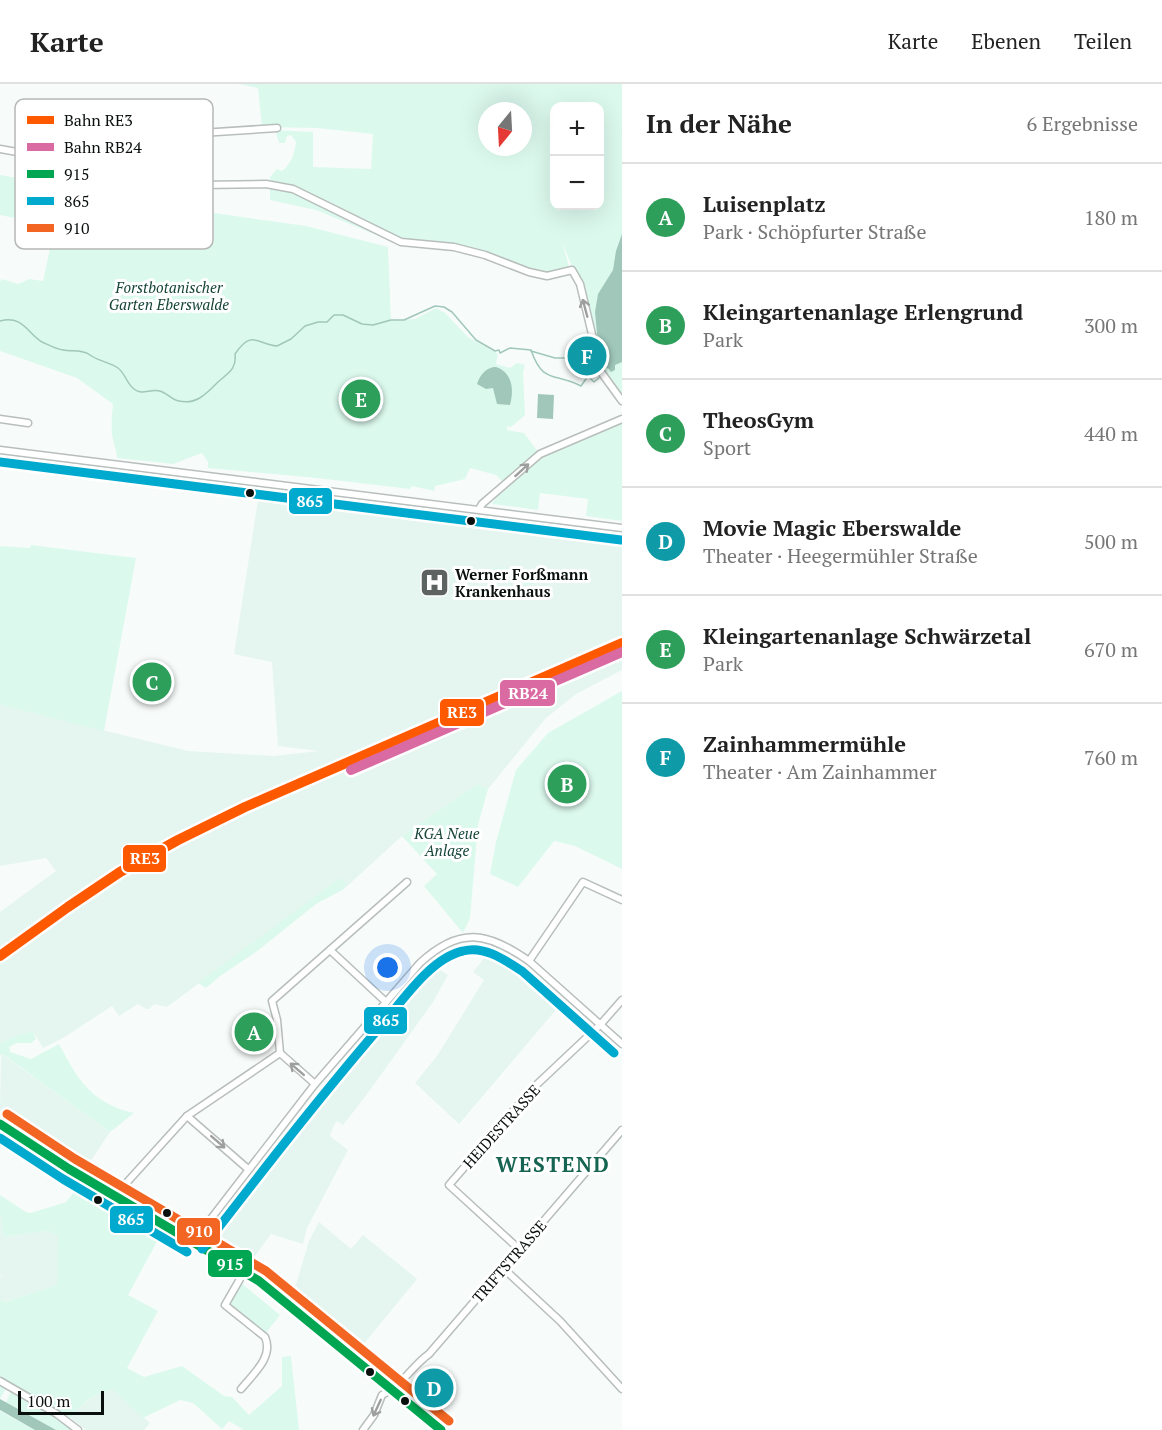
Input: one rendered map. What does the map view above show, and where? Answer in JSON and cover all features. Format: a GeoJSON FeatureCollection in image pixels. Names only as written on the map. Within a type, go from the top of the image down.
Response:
{"type":"FeatureCollection","features":[{"type":"Feature","properties":{"kind":"main road"},"geometry":{"type":"LineString","coordinates":[[0,1124],[116,1197],[259,1281],[441,1430]]}},
{"type":"Feature","properties":{"kind":"street"},"geometry":{"type":"LineString","coordinates":[[213,132],[277,128]]}},
{"type":"Feature","properties":{"kind":"street"},"geometry":{"type":"LineString","coordinates":[[0,149],[15,152]]}},
{"type":"Feature","properties":{"kind":"street"},"geometry":{"type":"LineString","coordinates":[[213,185],[266,184],[293,189],[401,242],[454,247],[547,276],[572,270],[580,284],[601,372],[622,401]]}},
{"type":"Feature","properties":{"kind":"street"},"geometry":{"type":"LineString","coordinates":[[0,424],[0,420],[27,423]]}},
{"type":"Feature","properties":{"kind":"street"},"geometry":{"type":"LineString","coordinates":[[479,510],[482,504],[537,456],[622,420]]}},
{"type":"Feature","properties":{"kind":"street"},"geometry":{"type":"LineString","coordinates":[[0,450],[622,528]]}},
{"type":"Feature","properties":{"kind":"street"},"geometry":{"type":"LineString","coordinates":[[315,1084],[280,1053],[277,1020],[272,1001],[407,882]]}},
{"type":"Feature","properties":{"kind":"street"},"geometry":{"type":"LineString","coordinates":[[529,961],[583,882],[622,900]]}},
{"type":"Feature","properties":{"kind":"street"},"geometry":{"type":"LineString","coordinates":[[193,1242],[315,1084],[420,963],[434,950],[456,940],[482,937],[495,940],[529,961],[622,1044]]}},
{"type":"Feature","properties":{"kind":"street"},"geometry":{"type":"LineString","coordinates":[[330,950],[386,1002]]}},
{"type":"Feature","properties":{"kind":"street","name":"HEIDESTRASSE"},"geometry":{"type":"LineString","coordinates":[[519,1249],[449,1185],[531,1090],[600,1025],[622,1000]]}},
{"type":"Feature","properties":{"kind":"street"},"geometry":{"type":"LineString","coordinates":[[116,1197],[187,1116],[280,1053]]}},
{"type":"Feature","properties":{"kind":"street"},"geometry":{"type":"LineString","coordinates":[[187,1116],[248,1169]]}},
{"type":"Feature","properties":{"kind":"street","name":"TRIFTSTRASSE"},"geometry":{"type":"LineString","coordinates":[[363,1430],[374,1415],[382,1395],[393,1390],[429,1354],[622,1130]]}},
{"type":"Feature","properties":{"kind":"street"},"geometry":{"type":"LineString","coordinates":[[502,1268],[560,1321],[622,1389]]}},
{"type":"Feature","properties":{"kind":"street"},"geometry":{"type":"LineString","coordinates":[[241,1389],[268,1354],[265,1337],[225,1305],[244,1272]]}},
{"type":"Feature","properties":{"kind":"street"},"geometry":{"type":"LineString","coordinates":[[0,1381],[57,1414],[78,1430]]}},
{"type":"Feature","properties":{"kind":"shaded area"},"geometry":{"type":"Polygon","coordinates":[[[622,234],[622,362],[615,365],[615,370],[611,372],[608,368],[605,369],[599,354],[595,312],[598,294],[613,270],[622,234]]]}},
{"type":"Feature","properties":{"kind":"shaded area"},"geometry":{"type":"Polygon","coordinates":[[[496,367],[506,373],[511,383],[510,405],[497,404],[493,388],[486,389],[477,384],[484,372],[496,367]]]}},
{"type":"Feature","properties":{"kind":"shaded area"},"geometry":{"type":"Polygon","coordinates":[[[538,394],[554,395],[553,419],[537,418],[538,394]]]}},
{"type":"Feature","properties":{"kind":"shaded area"},"geometry":{"type":"Polygon","coordinates":[[[260,487],[622,538],[622,670],[576,694],[545,719],[488,789],[477,784],[402,836],[344,889],[346,883],[340,878],[167,1007],[154,1004],[146,1009],[138,1004],[119,1016],[112,1006],[63,1038],[43,1048],[33,1031],[10,1038],[0,1044],[0,912],[56,871],[46,858],[0,866],[0,705],[188,751],[274,756],[319,751],[278,746],[272,662],[234,654],[260,487]]]}},
{"type":"Feature","properties":{"kind":"shaded area"},"geometry":{"type":"Polygon","coordinates":[[[495,944],[566,998],[459,1124],[415,1083],[437,1056],[484,980],[473,972],[495,944]]]}},
{"type":"Feature","properties":{"kind":"shaded area"},"geometry":{"type":"Polygon","coordinates":[[[429,963],[448,975],[433,1002],[365,1097],[343,1125],[337,1121],[333,1127],[330,1136],[348,1150],[307,1228],[303,1244],[271,1234],[250,1263],[202,1236],[334,1072],[429,963]]]}},
{"type":"Feature","properties":{"kind":"shaded area"},"geometry":{"type":"Polygon","coordinates":[[[1,1054],[110,1132],[86,1168],[0,1110],[1,1054]]]}},
{"type":"Feature","properties":{"kind":"shaded area"},"geometry":{"type":"Polygon","coordinates":[[[0,1213],[4,1237],[48,1231],[58,1236],[57,1285],[3,1302],[0,1299],[0,1277],[4,1276],[0,1276],[0,1213]]]}},
{"type":"Feature","properties":{"kind":"shaded area"},"geometry":{"type":"Polygon","coordinates":[[[319,1222],[351,1249],[363,1235],[417,1279],[358,1351],[292,1298],[309,1241],[319,1222]]]}},
{"type":"Feature","properties":{"kind":"shaded area"},"geometry":{"type":"Polygon","coordinates":[[[113,1390],[150,1423],[144,1430],[86,1430],[71,1418],[79,1407],[98,1393],[113,1390]]]}},
{"type":"Feature","properties":{"kind":"shaded area"},"geometry":{"type":"Polygon","coordinates":[[[0,1399],[56,1430],[35,1430],[0,1410],[0,1399]]]}},
{"type":"Feature","properties":{"kind":"green space"},"geometry":{"type":"Polygon","coordinates":[[[239,84],[622,84],[622,399],[602,369],[573,269],[562,242],[570,270],[547,274],[524,269],[487,254],[400,239],[388,240],[316,210],[270,200],[270,177],[277,169],[282,171],[288,165],[294,154],[296,142],[291,135],[287,136],[285,143],[279,143],[275,130],[313,132],[313,167],[371,169],[373,134],[317,128],[262,127],[258,88],[239,84]]]}},
{"type":"Feature","properties":{"kind":"green space"},"geometry":{"type":"Polygon","coordinates":[[[0,175],[15,178],[15,218],[0,215],[0,175]]]}},
{"type":"Feature","properties":{"kind":"green space","name":"Forstbotanischer Garten Eberswalde"},"geometry":{"type":"Polygon","coordinates":[[[213,213],[306,226],[388,247],[391,320],[415,319],[436,308],[445,313],[468,337],[498,354],[496,364],[510,368],[517,363],[525,365],[523,372],[525,415],[511,427],[507,426],[507,430],[524,433],[539,453],[504,483],[496,475],[470,468],[465,479],[435,486],[434,491],[412,486],[410,489],[208,468],[208,462],[202,453],[173,464],[117,458],[112,430],[113,404],[77,378],[0,351],[0,281],[2,279],[18,284],[29,279],[43,281],[50,249],[213,249],[213,213]]]}},
{"type":"Feature","properties":{"kind":"green space"},"geometry":{"type":"Polygon","coordinates":[[[622,421],[622,521],[586,516],[588,499],[540,493],[538,510],[492,504],[498,494],[540,455],[622,421]]]}},
{"type":"Feature","properties":{"kind":"green space"},"geometry":{"type":"Polygon","coordinates":[[[31,545],[136,558],[104,731],[0,705],[0,546],[30,548],[31,545]]]}},
{"type":"Feature","properties":{"kind":"green space"},"geometry":{"type":"Polygon","coordinates":[[[495,567],[519,569],[519,573],[535,573],[533,584],[524,585],[490,580],[488,579],[491,570],[495,567]]]}},
{"type":"Feature","properties":{"kind":"green space"},"geometry":{"type":"Polygon","coordinates":[[[622,691],[622,869],[575,846],[554,841],[518,887],[490,874],[496,842],[516,770],[548,733],[622,691]]]}},
{"type":"Feature","properties":{"kind":"green space","name":"KGA Neue Anlage"},"geometry":{"type":"Polygon","coordinates":[[[477,784],[488,789],[478,825],[470,918],[463,933],[424,886],[437,874],[402,836],[477,784]]]}},
{"type":"Feature","properties":{"kind":"green space"},"geometry":{"type":"Polygon","coordinates":[[[340,878],[346,883],[344,889],[316,904],[206,988],[198,983],[340,878]]]}},
{"type":"Feature","properties":{"kind":"green space"},"geometry":{"type":"Polygon","coordinates":[[[33,1031],[36,1039],[31,1043],[17,1043],[9,1047],[10,1052],[31,1059],[59,1044],[80,1079],[96,1096],[119,1109],[134,1113],[110,1132],[2,1054],[0,1055],[0,1044],[10,1038],[33,1031]]]}},
{"type":"Feature","properties":{"kind":"green space"},"geometry":{"type":"Polygon","coordinates":[[[78,1187],[160,1236],[128,1295],[158,1311],[127,1368],[144,1377],[182,1366],[224,1396],[232,1397],[249,1415],[282,1386],[282,1357],[291,1356],[299,1430],[244,1430],[229,1421],[222,1429],[193,1403],[180,1400],[143,1418],[113,1390],[89,1399],[71,1418],[59,1411],[57,1413],[78,1430],[56,1430],[6,1402],[12,1389],[7,1387],[0,1399],[0,1299],[4,1302],[57,1285],[58,1236],[48,1231],[4,1237],[0,1195],[31,1213],[66,1202],[78,1187]]]}},
{"type":"Feature","properties":{"kind":"green space"},"geometry":{"type":"Polygon","coordinates":[[[240,1282],[280,1315],[265,1334],[228,1303],[240,1282]]]}},
{"type":"Feature","properties":{"kind":"green space"},"geometry":{"type":"Polygon","coordinates":[[[0,1411],[35,1430],[0,1430],[0,1411]]]}},
{"type":"Feature","properties":{"kind":"waterway"},"geometry":{"type":"LineString","coordinates":[[0,321],[14,320],[50,346],[84,352],[115,366],[137,391],[160,391],[185,402],[196,400],[206,394],[233,367],[235,354],[250,340],[277,346],[291,339],[305,326],[327,322],[334,315],[343,315],[362,324],[373,325],[391,320],[404,320],[435,306],[444,307],[452,312],[476,340],[495,351],[499,350],[500,353],[510,348],[531,350],[540,368],[551,376],[581,386],[588,376],[594,382],[600,377]]}},
{"type":"Feature","properties":{"kind":"waterway"},"geometry":{"type":"LineString","coordinates":[[531,351],[555,358],[580,358]]}},
{"type":"Feature","properties":{"kind":"rail line","name":"RE3"},"geometry":{"type":"LineString","coordinates":[[0,956],[120,872],[178,840],[245,807],[622,643]]}},
{"type":"Feature","properties":{"kind":"rail line","name":"RB24"},"geometry":{"type":"LineString","coordinates":[[351,770],[622,652]]}},
{"type":"Feature","properties":{"kind":"transit line","name":"865"},"geometry":{"type":"LineString","coordinates":[[0,462],[621,540]]}},
{"type":"Feature","properties":{"kind":"transit line","name":"865"},"geometry":{"type":"LineString","coordinates":[[202,1249],[312,1109],[407,994],[439,962],[451,955],[463,951],[479,950],[509,962],[614,1053]]}},
{"type":"Feature","properties":{"kind":"transit line","name":"910"},"geometry":{"type":"LineString","coordinates":[[7,1114],[75,1159],[266,1271],[449,1421]]}},
{"type":"Feature","properties":{"kind":"transit line","name":"915"},"geometry":{"type":"LineString","coordinates":[[0,1124],[69,1169],[259,1281],[441,1430]]}},
{"type":"Feature","properties":{"kind":"transit line","name":"865"},"geometry":{"type":"LineString","coordinates":[[0,1138],[63,1179],[187,1252]]}},
{"type":"Feature","properties":{"kind":"place","name":"Zainhammermühle"},"geometry":{"type":"Point","coordinates":[587,356]}},
{"type":"Feature","properties":{"kind":"place","name":"Kleingartenanlage Schwärzetal"},"geometry":{"type":"Point","coordinates":[361,399]}},
{"type":"Feature","properties":{"kind":"place","name":"Werner Forßmann Krankenhaus"},"geometry":{"type":"Point","coordinates":[434,583]}},
{"type":"Feature","properties":{"kind":"place","name":"TheosGym"},"geometry":{"type":"Point","coordinates":[152,682]}},
{"type":"Feature","properties":{"kind":"place","name":"Kleingartenanlage Erlengrund"},"geometry":{"type":"Point","coordinates":[567,784]}},
{"type":"Feature","properties":{"kind":"place","name":"Luisenplatz"},"geometry":{"type":"Point","coordinates":[254,1032]}},
{"type":"Feature","properties":{"kind":"place","name":"Movie Magic Eberswalde"},"geometry":{"type":"Point","coordinates":[434,1388]}},
{"type":"Feature","properties":{"kind":"district","name":"WESTEND"},"geometry":{"type":"Point","coordinates":[553,1164]}}]}
